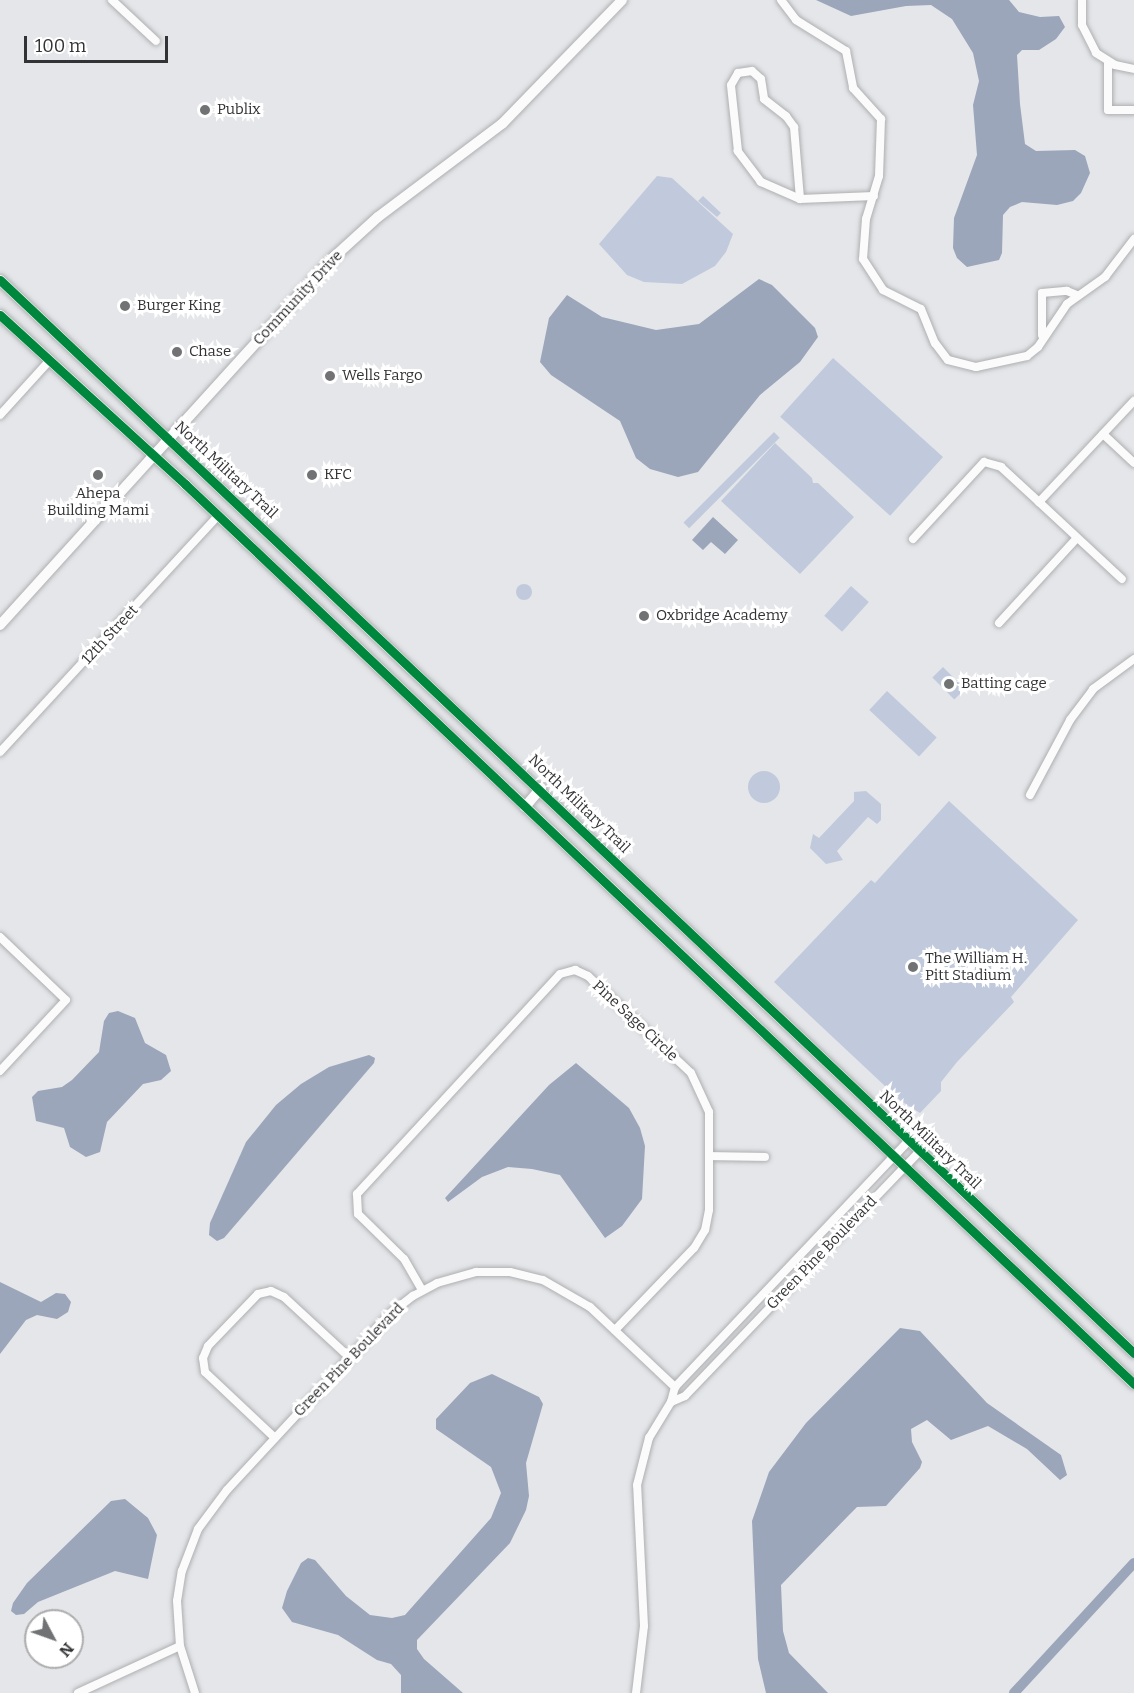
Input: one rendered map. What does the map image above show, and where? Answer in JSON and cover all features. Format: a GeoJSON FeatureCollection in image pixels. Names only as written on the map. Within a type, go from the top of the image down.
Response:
{"type":"FeatureCollection","features":[{"type":"Feature","properties":{"kind":"main road","name":"Community Drive"},"geometry":{"type":"LineString","coordinates":[[0,625],[334,257],[378,217],[503,123],[622,0]]}},
{"type":"Feature","properties":{"kind":"main road","name":"North Military Trail"},"geometry":{"type":"LineString","coordinates":[[0,280],[171,438],[541,788],[1134,1353]]}},
{"type":"Feature","properties":{"kind":"main road"},"geometry":{"type":"LineString","coordinates":[[0,315],[154,455],[1134,1384]]}},
{"type":"Feature","properties":{"kind":"main road"},"geometry":{"type":"LineString","coordinates":[[525,807],[541,788]]}},
{"type":"Feature","properties":{"kind":"street"},"geometry":{"type":"LineString","coordinates":[[112,0],[156,41]]}},
{"type":"Feature","properties":{"kind":"street"},"geometry":{"type":"LineString","coordinates":[[781,0],[796,20],[846,51],[853,88],[878,113],[882,151],[874,196],[863,236],[865,266],[883,290],[921,309],[935,343],[948,360],[968,367],[1021,359],[1038,347],[1042,335],[1042,293],[1067,291],[1077,295]]}},
{"type":"Feature","properties":{"kind":"street"},"geometry":{"type":"LineString","coordinates":[[1082,0],[1081,18],[1087,40],[1108,62],[1134,69]]}},
{"type":"Feature","properties":{"kind":"street"},"geometry":{"type":"LineString","coordinates":[[1108,62],[1108,110],[1134,110]]}},
{"type":"Feature","properties":{"kind":"street"},"geometry":{"type":"LineString","coordinates":[[800,199],[791,121],[768,105],[761,93],[761,80],[752,71],[738,73],[731,85],[735,136],[741,158],[768,187],[800,199],[874,196]]}},
{"type":"Feature","properties":{"kind":"street"},"geometry":{"type":"LineString","coordinates":[[1042,335],[1077,295],[1105,277],[1134,239]]}},
{"type":"Feature","properties":{"kind":"street"},"geometry":{"type":"LineString","coordinates":[[0,414],[50,360]]}},
{"type":"Feature","properties":{"kind":"street"},"geometry":{"type":"LineString","coordinates":[[1039,502],[1134,401]]}},
{"type":"Feature","properties":{"kind":"street"},"geometry":{"type":"LineString","coordinates":[[1103,434],[1134,463]]}},
{"type":"Feature","properties":{"kind":"street"},"geometry":{"type":"LineString","coordinates":[[913,539],[984,462],[1001,466],[1122,579]]}},
{"type":"Feature","properties":{"kind":"street","name":"12th Street"},"geometry":{"type":"LineString","coordinates":[[0,752],[218,516]]}},
{"type":"Feature","properties":{"kind":"street"},"geometry":{"type":"LineString","coordinates":[[999,623],[1077,538]]}},
{"type":"Feature","properties":{"kind":"street"},"geometry":{"type":"LineString","coordinates":[[1030,795],[1070,720],[1093,689],[1134,659]]}},
{"type":"Feature","properties":{"kind":"street"},"geometry":{"type":"LineString","coordinates":[[0,937],[66,1000],[0,1071]]}},
{"type":"Feature","properties":{"kind":"street","name":"Pine Sage Circle"},"geometry":{"type":"LineString","coordinates":[[423,1290],[404,1259],[358,1214],[357,1194],[560,974],[575,970],[588,976],[691,1073],[709,1112],[708,1217],[702,1237],[615,1330]]}},
{"type":"Feature","properties":{"kind":"street","name":"Green Pine Boulevard"},"geometry":{"type":"LineString","coordinates":[[636,1693],[644,1626],[637,1485],[649,1438],[671,1402],[675,1387],[909,1140]]}},
{"type":"Feature","properties":{"kind":"street","name":"Green Pine Boulevard"},"geometry":{"type":"LineString","coordinates":[[671,1402],[686,1396],[920,1151]]}},
{"type":"Feature","properties":{"kind":"street"},"geometry":{"type":"LineString","coordinates":[[709,1156],[765,1157]]}},
{"type":"Feature","properties":{"kind":"street","name":"Green Pine Boulevard"},"geometry":{"type":"LineString","coordinates":[[195,1693],[180,1646],[179,1586],[193,1540],[214,1504],[392,1313],[423,1290],[476,1272],[524,1274],[574,1295],[675,1387]]}},
{"type":"Feature","properties":{"kind":"street"},"geometry":{"type":"LineString","coordinates":[[275,1438],[206,1372],[203,1358],[208,1346],[258,1294],[271,1291],[284,1297],[350,1358]]}},
{"type":"Feature","properties":{"kind":"street"},"geometry":{"type":"LineString","coordinates":[[78,1693],[180,1646]]}},
{"type":"Feature","properties":{"kind":"shaded area"},"geometry":{"type":"Polygon","coordinates":[[[816,0],[1009,0],[1019,12],[1040,17],[1059,16],[1065,27],[1056,39],[1039,50],[1022,50],[1017,55],[1020,104],[1025,144],[1036,151],[1075,150],[1085,156],[1090,173],[1081,193],[1073,201],[1057,205],[1022,202],[1010,207],[1003,215],[1002,253],[999,260],[967,267],[957,258],[953,248],[954,218],[977,155],[973,105],[979,81],[973,53],[952,19],[931,5],[906,6],[851,16],[816,0]]]}},
{"type":"Feature","properties":{"kind":"shaded area"},"geometry":{"type":"Polygon","coordinates":[[[657,176],[672,178],[733,234],[726,252],[715,266],[682,284],[644,282],[627,275],[599,244],[657,176]]]}},
{"type":"Feature","properties":{"kind":"shaded area"},"geometry":{"type":"Polygon","coordinates":[[[703,196],[721,213],[717,217],[698,201],[703,196]]]}},
{"type":"Feature","properties":{"kind":"shaded area"},"geometry":{"type":"Polygon","coordinates":[[[759,279],[772,285],[815,328],[818,337],[800,362],[760,395],[698,472],[678,477],[650,469],[636,458],[620,421],[551,375],[540,362],[549,318],[567,295],[602,317],[656,330],[699,324],[759,279]]]}},
{"type":"Feature","properties":{"kind":"shaded area"},"geometry":{"type":"Polygon","coordinates":[[[833,358],[943,457],[890,516],[780,417],[833,358]]]}},
{"type":"Feature","properties":{"kind":"shaded area"},"geometry":{"type":"Polygon","coordinates":[[[774,432],[780,438],[689,528],[683,523],[774,432]]]}},
{"type":"Feature","properties":{"kind":"shaded area"},"geometry":{"type":"Polygon","coordinates":[[[775,443],[812,478],[813,483],[818,483],[854,517],[800,574],[721,501],[775,443]]]}},
{"type":"Feature","properties":{"kind":"shaded area"},"geometry":{"type":"Polygon","coordinates":[[[713,517],[738,540],[725,554],[711,542],[703,550],[692,540],[713,517]]]}},
{"type":"Feature","properties":{"kind":"shaded area"},"geometry":{"type":"Polygon","coordinates":[[[524,584],[530,586],[532,592],[530,598],[524,600],[518,598],[516,592],[518,586],[524,584]]]}},
{"type":"Feature","properties":{"kind":"shaded area"},"geometry":{"type":"Polygon","coordinates":[[[851,586],[869,602],[842,632],[824,616],[851,586]]]}},
{"type":"Feature","properties":{"kind":"shaded area","name":"Batting cage"},"geometry":{"type":"Polygon","coordinates":[[[943,667],[965,689],[954,700],[932,678],[943,667]]]}},
{"type":"Feature","properties":{"kind":"shaded area"},"geometry":{"type":"Polygon","coordinates":[[[887,691],[937,737],[919,756],[869,710],[887,691]]]}},
{"type":"Feature","properties":{"kind":"shaded area"},"geometry":{"type":"Polygon","coordinates":[[[764,771],[775,776],[780,787],[775,798],[764,803],[753,798],[748,787],[753,776],[764,771]]]}},
{"type":"Feature","properties":{"kind":"shaded area"},"geometry":{"type":"Polygon","coordinates":[[[866,791],[881,804],[881,820],[877,824],[868,817],[837,851],[843,860],[826,864],[810,848],[813,834],[819,838],[854,801],[854,792],[866,791]]]}},
{"type":"Feature","properties":{"kind":"shaded area","name":"The William H. Pitt Stadium"},"geometry":{"type":"Polygon","coordinates":[[[949,801],[1078,920],[1011,997],[1014,1002],[957,1062],[941,1082],[941,1091],[920,1113],[901,1101],[774,982],[871,880],[875,883],[949,801]]]}},
{"type":"Feature","properties":{"kind":"shaded area"},"geometry":{"type":"Polygon","coordinates":[[[118,1011],[135,1018],[145,1043],[166,1055],[171,1071],[161,1080],[143,1084],[107,1122],[100,1152],[86,1157],[70,1147],[64,1128],[36,1121],[32,1097],[38,1091],[62,1087],[72,1080],[99,1052],[104,1021],[109,1013],[118,1011]]]}},
{"type":"Feature","properties":{"kind":"shaded area"},"geometry":{"type":"Polygon","coordinates":[[[369,1055],[375,1058],[374,1063],[224,1238],[217,1241],[209,1235],[210,1223],[246,1142],[276,1105],[301,1084],[329,1067],[369,1055]]]}},
{"type":"Feature","properties":{"kind":"shaded area"},"geometry":{"type":"Polygon","coordinates":[[[576,1063],[629,1108],[640,1128],[645,1146],[642,1199],[622,1226],[605,1238],[560,1175],[532,1169],[508,1167],[482,1177],[448,1202],[445,1198],[549,1085],[576,1063]]]}},
{"type":"Feature","properties":{"kind":"shaded area"},"geometry":{"type":"Polygon","coordinates":[[[0,1282],[41,1302],[56,1293],[65,1294],[71,1302],[68,1312],[57,1319],[37,1315],[26,1320],[0,1354],[0,1282]]]}},
{"type":"Feature","properties":{"kind":"shaded area"},"geometry":{"type":"Polygon","coordinates":[[[900,1328],[920,1331],[987,1403],[1061,1455],[1067,1475],[1060,1480],[1027,1449],[988,1426],[951,1440],[927,1420],[911,1429],[912,1442],[922,1462],[920,1468],[886,1506],[857,1507],[781,1585],[783,1631],[789,1653],[828,1693],[766,1693],[758,1659],[752,1521],[769,1472],[806,1423],[900,1328]]]}},
{"type":"Feature","properties":{"kind":"shaded area"},"geometry":{"type":"Polygon","coordinates":[[[492,1374],[539,1397],[543,1404],[526,1463],[529,1496],[526,1510],[510,1543],[417,1640],[417,1649],[424,1659],[463,1693],[401,1693],[401,1675],[391,1664],[377,1660],[338,1635],[292,1622],[282,1608],[287,1591],[301,1563],[308,1558],[315,1560],[346,1596],[370,1615],[392,1618],[405,1615],[491,1518],[501,1493],[491,1467],[436,1429],[436,1419],[470,1383],[492,1374]]]}},
{"type":"Feature","properties":{"kind":"shaded area"},"geometry":{"type":"Polygon","coordinates":[[[125,1499],[148,1518],[157,1535],[148,1579],[115,1571],[38,1602],[30,1609],[24,1609],[24,1614],[16,1615],[11,1611],[13,1603],[27,1583],[111,1501],[125,1499]]]}},
{"type":"Feature","properties":{"kind":"waterway"},"geometry":{"type":"LineString","coordinates":[[1014,1693],[1134,1563]]}},
{"type":"Feature","properties":{"kind":"cycle path"},"geometry":{"type":"LineString","coordinates":[[0,280],[1134,1353]]}},
{"type":"Feature","properties":{"kind":"cycle path"},"geometry":{"type":"LineString","coordinates":[[0,315],[185,484],[1134,1384]]}},
{"type":"Feature","properties":{"kind":"place","name":"Publix"},"geometry":{"type":"Point","coordinates":[205,110]}},
{"type":"Feature","properties":{"kind":"place","name":"Burger King"},"geometry":{"type":"Point","coordinates":[125,306]}},
{"type":"Feature","properties":{"kind":"place","name":"Chase"},"geometry":{"type":"Point","coordinates":[177,352]}},
{"type":"Feature","properties":{"kind":"place","name":"Wells Fargo"},"geometry":{"type":"Point","coordinates":[330,376]}},
{"type":"Feature","properties":{"kind":"place","name":"Ahepa Building Mami"},"geometry":{"type":"Point","coordinates":[98,475]}},
{"type":"Feature","properties":{"kind":"place","name":"KFC"},"geometry":{"type":"Point","coordinates":[312,475]}},
{"type":"Feature","properties":{"kind":"place","name":"Oxbridge Academy"},"geometry":{"type":"Point","coordinates":[644,616]}},
{"type":"Feature","properties":{"kind":"place","name":"Batting cage"},"geometry":{"type":"Point","coordinates":[949,684]}},
{"type":"Feature","properties":{"kind":"place","name":"The William H. Pitt Stadium"},"geometry":{"type":"Point","coordinates":[913,967]}}]}
